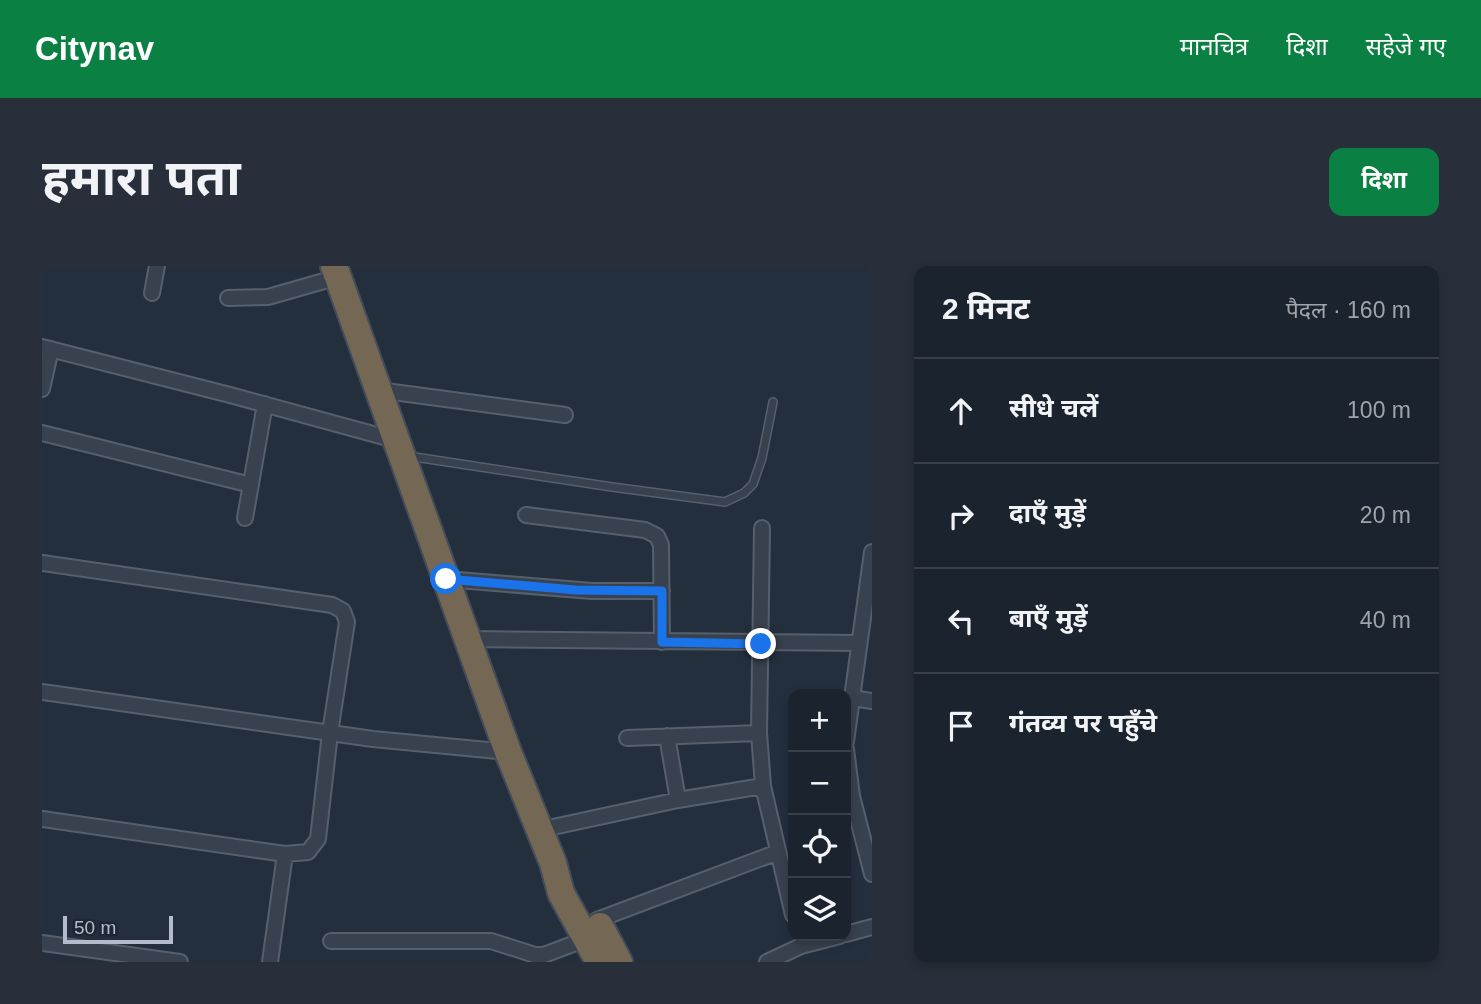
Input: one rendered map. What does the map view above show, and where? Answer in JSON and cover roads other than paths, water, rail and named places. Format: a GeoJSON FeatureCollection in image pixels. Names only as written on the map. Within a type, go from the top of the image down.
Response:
{"type":"FeatureCollection","features":[{"type":"Feature","properties":{"kind":"highway"},"geometry":{"type":"LineString","coordinates":[[336,272],[508,752],[553,863],[561,893],[619,962]]}},
{"type":"Feature","properties":{"kind":"highway"},"geometry":{"type":"LineString","coordinates":[[592,929],[599,962]]}},
{"type":"Feature","properties":{"kind":"street"},"geometry":{"type":"LineString","coordinates":[[152,293],[158,266]]}},
{"type":"Feature","properties":{"kind":"street"},"geometry":{"type":"LineString","coordinates":[[228,298],[268,296],[336,272]]}},
{"type":"Feature","properties":{"kind":"street"},"geometry":{"type":"LineString","coordinates":[[42,389],[47,348],[265,404],[398,447]]}},
{"type":"Feature","properties":{"kind":"street"},"geometry":{"type":"LineString","coordinates":[[378,390],[565,415]]}},
{"type":"Feature","properties":{"kind":"street"},"geometry":{"type":"LineString","coordinates":[[245,518],[265,404]]}},
{"type":"Feature","properties":{"kind":"street"},"geometry":{"type":"LineString","coordinates":[[42,433],[251,485]]}},
{"type":"Feature","properties":{"kind":"street"},"geometry":{"type":"LineString","coordinates":[[527,514],[652,533],[657,536],[661,545],[662,642]]}},
{"type":"Feature","properties":{"kind":"street"},"geometry":{"type":"LineString","coordinates":[[762,528],[759,733],[763,786],[788,894]]}},
{"type":"Feature","properties":{"kind":"street"},"geometry":{"type":"LineString","coordinates":[[851,705],[859,643],[867,624],[872,552]]}},
{"type":"Feature","properties":{"kind":"street"},"geometry":{"type":"LineString","coordinates":[[42,563],[338,608],[343,611],[346,622],[318,839],[308,852],[285,854],[42,819]]}},
{"type":"Feature","properties":{"kind":"street"},"geometry":{"type":"LineString","coordinates":[[446,579],[584,591],[662,591]]}},
{"type":"Feature","properties":{"kind":"street"},"geometry":{"type":"LineString","coordinates":[[468,639],[859,643]]}},
{"type":"Feature","properties":{"kind":"street"},"geometry":{"type":"LineString","coordinates":[[42,692],[330,733],[508,752]]}},
{"type":"Feature","properties":{"kind":"street"},"geometry":{"type":"LineString","coordinates":[[852,698],[872,701]]}},
{"type":"Feature","properties":{"kind":"street"},"geometry":{"type":"LineString","coordinates":[[627,738],[759,733]]}},
{"type":"Feature","properties":{"kind":"street"},"geometry":{"type":"LineString","coordinates":[[667,736],[678,800]]}},
{"type":"Feature","properties":{"kind":"street"},"geometry":{"type":"LineString","coordinates":[[846,752],[852,796],[872,874]]}},
{"type":"Feature","properties":{"kind":"street"},"geometry":{"type":"LineString","coordinates":[[539,830],[678,800],[763,786]]}},
{"type":"Feature","properties":{"kind":"street"},"geometry":{"type":"LineString","coordinates":[[331,941],[492,941],[535,955],[544,955],[592,929],[778,852]]}},
{"type":"Feature","properties":{"kind":"street"},"geometry":{"type":"LineString","coordinates":[[270,962],[285,854]]}},
{"type":"Feature","properties":{"kind":"street"},"geometry":{"type":"LineString","coordinates":[[851,934],[871,932]]}},
{"type":"Feature","properties":{"kind":"street"},"geometry":{"type":"LineString","coordinates":[[766,962],[799,941]]}},
{"type":"Feature","properties":{"kind":"street"},"geometry":{"type":"LineString","coordinates":[[42,943],[180,962]]}},
{"type":"Feature","properties":{"kind":"lane"},"geometry":{"type":"LineString","coordinates":[[398,447],[612,487],[725,502],[744,493],[753,484],[762,458],[773,402]]}}]}
